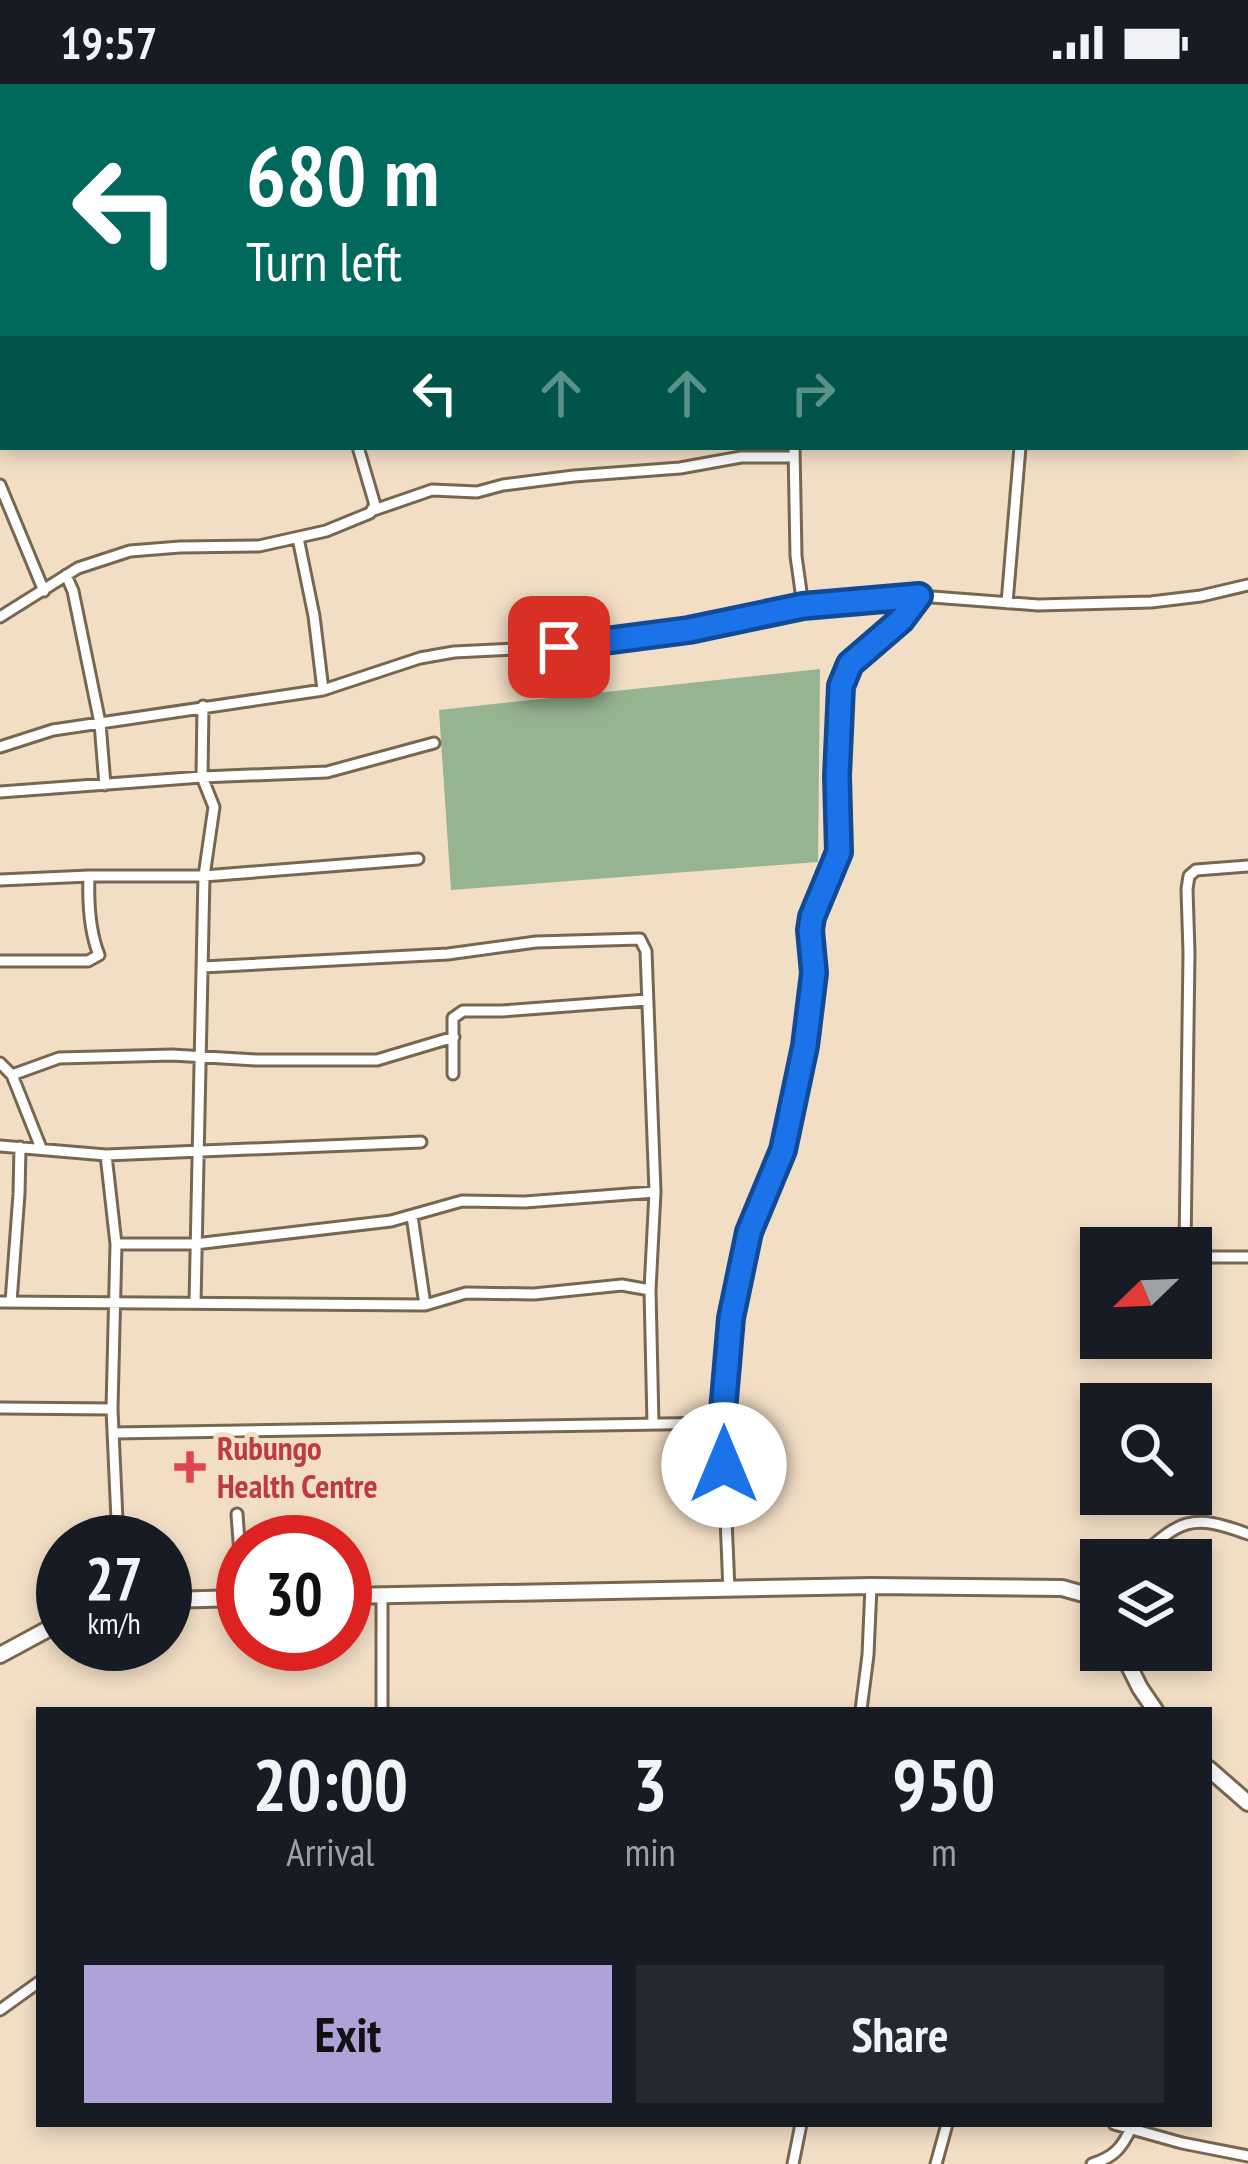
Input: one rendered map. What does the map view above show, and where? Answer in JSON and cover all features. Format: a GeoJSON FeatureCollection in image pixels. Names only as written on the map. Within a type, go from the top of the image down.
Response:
{"type":"FeatureCollection","features":[{"type":"Feature","properties":{"kind":"main road"},"geometry":{"type":"LineString","coordinates":[[372,1594],[871,1586],[1062,1588],[1080,1593]]}},
{"type":"Feature","properties":{"kind":"main road"},"geometry":{"type":"LineString","coordinates":[[0,1654],[36,1635]]}},
{"type":"Feature","properties":{"kind":"main road"},"geometry":{"type":"LineString","coordinates":[[1132,1671],[1153,1707]]}},
{"type":"Feature","properties":{"kind":"main road"},"geometry":{"type":"LineString","coordinates":[[1212,1772],[1248,1803]]}},
{"type":"Feature","properties":{"kind":"street"},"geometry":{"type":"LineString","coordinates":[[359,450],[374,510]]}},
{"type":"Feature","properties":{"kind":"street"},"geometry":{"type":"LineString","coordinates":[[1007,603],[1020,450]]}},
{"type":"Feature","properties":{"kind":"street"},"geometry":{"type":"LineString","coordinates":[[0,617],[66,575],[130,551],[259,546],[326,531],[432,490],[476,492],[794,452],[796,556],[803,606]]}},
{"type":"Feature","properties":{"kind":"street"},"geometry":{"type":"LineString","coordinates":[[0,485],[44,591]]}},
{"type":"Feature","properties":{"kind":"street"},"geometry":{"type":"LineString","coordinates":[[298,538],[323,690]]}},
{"type":"Feature","properties":{"kind":"street"},"geometry":{"type":"LineString","coordinates":[[66,575],[100,723],[105,784]]}},
{"type":"Feature","properties":{"kind":"street"},"geometry":{"type":"LineString","coordinates":[[0,747],[53,730],[323,690],[420,658],[454,652],[639,638],[803,606],[919,596],[1007,603],[1151,602],[1248,585]]}},
{"type":"Feature","properties":{"kind":"street"},"geometry":{"type":"LineString","coordinates":[[729,1590],[722,1423],[731,1318],[756,1212],[783,1150],[805,1046],[814,973],[812,917],[839,852],[841,686],[850,664],[901,620],[919,596]]}},
{"type":"Feature","properties":{"kind":"street"},"geometry":{"type":"LineString","coordinates":[[195,1304],[204,876],[214,807],[202,777],[203,706]]}},
{"type":"Feature","properties":{"kind":"street"},"geometry":{"type":"LineString","coordinates":[[0,792],[327,772],[434,743]]}},
{"type":"Feature","properties":{"kind":"street"},"geometry":{"type":"LineString","coordinates":[[0,880],[204,876],[418,859]]}},
{"type":"Feature","properties":{"kind":"street"},"geometry":{"type":"LineString","coordinates":[[1185,1227],[1189,876],[1196,870],[1248,866]]}},
{"type":"Feature","properties":{"kind":"street"},"geometry":{"type":"LineString","coordinates":[[0,961],[97,958],[89,876]]}},
{"type":"Feature","properties":{"kind":"street"},"geometry":{"type":"LineString","coordinates":[[203,967],[448,954],[536,942],[640,939],[646,951],[655,1192],[650,1290],[652,1424]]}},
{"type":"Feature","properties":{"kind":"street"},"geometry":{"type":"LineString","coordinates":[[453,1074],[453,1018],[463,1011],[647,1000]]}},
{"type":"Feature","properties":{"kind":"street"},"geometry":{"type":"LineString","coordinates":[[12,1076],[59,1058],[172,1055],[377,1060],[454,1037]]}},
{"type":"Feature","properties":{"kind":"street"},"geometry":{"type":"LineString","coordinates":[[0,1063],[12,1076],[40,1148]]}},
{"type":"Feature","properties":{"kind":"street"},"geometry":{"type":"LineString","coordinates":[[0,1146],[106,1155],[421,1142]]}},
{"type":"Feature","properties":{"kind":"street"},"geometry":{"type":"LineString","coordinates":[[20,1147],[20,1194],[6,1302],[425,1305],[466,1293],[534,1294],[622,1285],[650,1290]]}},
{"type":"Feature","properties":{"kind":"street"},"geometry":{"type":"LineString","coordinates":[[106,1155],[116,1244],[112,1409],[117,1515]]}},
{"type":"Feature","properties":{"kind":"street"},"geometry":{"type":"LineString","coordinates":[[116,1244],[195,1244],[391,1221],[462,1201],[525,1202],[655,1192]]}},
{"type":"Feature","properties":{"kind":"street"},"geometry":{"type":"LineString","coordinates":[[412,1216],[425,1305]]}},
{"type":"Feature","properties":{"kind":"street"},"geometry":{"type":"LineString","coordinates":[[1212,1257],[1248,1257]]}},
{"type":"Feature","properties":{"kind":"street"},"geometry":{"type":"LineString","coordinates":[[0,1408],[112,1409]]}},
{"type":"Feature","properties":{"kind":"street"},"geometry":{"type":"LineString","coordinates":[[114,1433],[722,1423]]}},
{"type":"Feature","properties":{"kind":"street"},"geometry":{"type":"LineString","coordinates":[[1159,1539],[1187,1522],[1248,1534]]}},
{"type":"Feature","properties":{"kind":"street"},"geometry":{"type":"LineString","coordinates":[[861,1707],[871,1586]]}},
{"type":"Feature","properties":{"kind":"street"},"geometry":{"type":"LineString","coordinates":[[382,1594],[382,1707]]}},
{"type":"Feature","properties":{"kind":"street"},"geometry":{"type":"LineString","coordinates":[[0,2010],[36,1984]]}},
{"type":"Feature","properties":{"kind":"street"},"geometry":{"type":"LineString","coordinates":[[793,2164],[800,2127]]}},
{"type":"Feature","properties":{"kind":"street"},"geometry":{"type":"LineString","coordinates":[[936,2164],[946,2127]]}},
{"type":"Feature","properties":{"kind":"street"},"geometry":{"type":"LineString","coordinates":[[1127,2127],[1248,2156]]}},
{"type":"Feature","properties":{"kind":"street"},"geometry":{"type":"LineString","coordinates":[[1092,2164],[1122,2147],[1131,2128]]}},
{"type":"Feature","properties":{"kind":"green space"},"geometry":{"type":"Polygon","coordinates":[[[820,669],[818,862],[451,890],[439,710],[820,669]]]}},
{"type":"Feature","properties":{"kind":"place","name":"Rubungo Health Centre"},"geometry":{"type":"Point","coordinates":[190,1467]}},
{"type":"Feature","properties":{"kind":"route"},"geometry":{"type":"LineString","coordinates":[[559,647],[689,630],[803,606],[919,596],[885,636],[850,664],[841,686],[839,852],[812,917],[814,973],[805,1046],[783,1150],[749,1232],[731,1318],[722,1423],[724,1465]]}}]}
